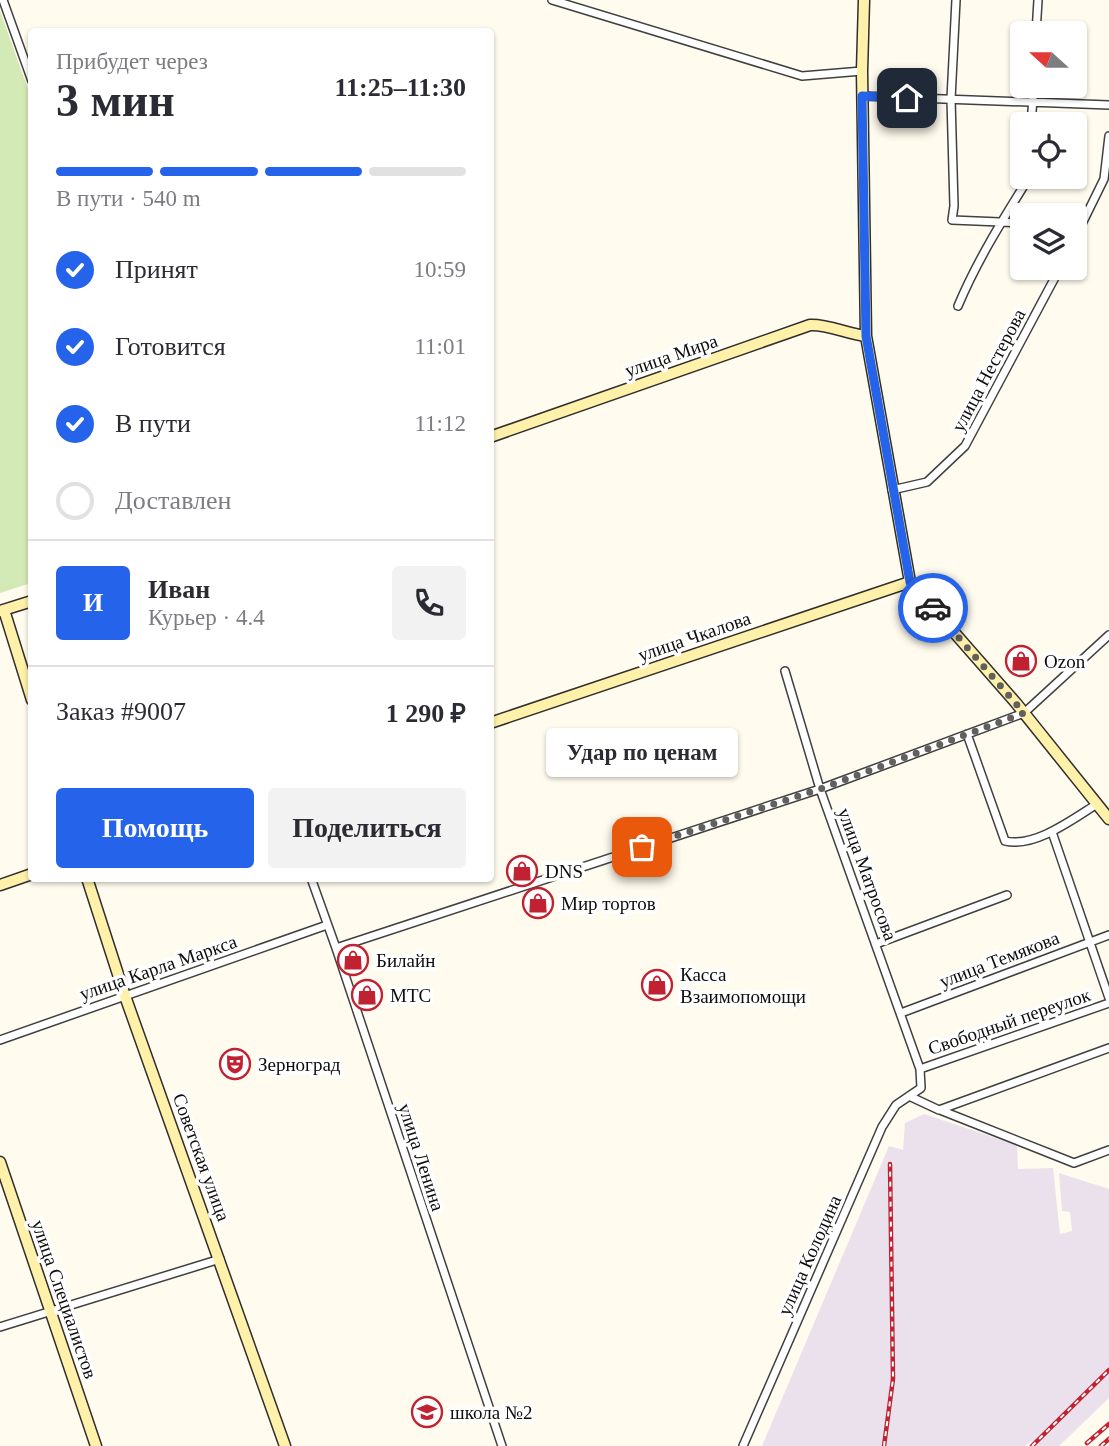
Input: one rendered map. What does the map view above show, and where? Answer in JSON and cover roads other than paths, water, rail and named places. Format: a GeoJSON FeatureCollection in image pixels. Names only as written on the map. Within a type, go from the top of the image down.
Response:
{"type":"FeatureCollection","features":[{"type":"Feature","properties":{"kind":"street"},"geometry":{"type":"LineString","coordinates":[[3,0],[28,70]]}},
{"type":"Feature","properties":{"kind":"street"},"geometry":{"type":"LineString","coordinates":[[552,0],[802,76],[862,71]]}},
{"type":"Feature","properties":{"kind":"street"},"geometry":{"type":"LineString","coordinates":[[864,0],[862,96],[866,336],[910,582],[1024,713],[1109,820]]}},
{"type":"Feature","properties":{"kind":"street"},"geometry":{"type":"LineString","coordinates":[[956,0],[951,99],[954,206],[952,220],[1010,222]]}},
{"type":"Feature","properties":{"kind":"street"},"geometry":{"type":"LineString","coordinates":[[1037,21],[1038,0]]}},
{"type":"Feature","properties":{"kind":"street"},"geometry":{"type":"LineString","coordinates":[[862,96],[1109,105]]}},
{"type":"Feature","properties":{"kind":"street"},"geometry":{"type":"LineString","coordinates":[[1032,112],[1033,98]]}},
{"type":"Feature","properties":{"kind":"street"},"geometry":{"type":"LineString","coordinates":[[1087,212],[1104,179],[1109,136]]}},
{"type":"Feature","properties":{"kind":"street"},"geometry":{"type":"LineString","coordinates":[[958,306],[974,270],[1022,189]]}},
{"type":"Feature","properties":{"kind":"street","name":"улица Нестерова"},"geometry":{"type":"LineString","coordinates":[[892,491],[927,482],[965,446],[1054,280]]}},
{"type":"Feature","properties":{"kind":"street","name":"улица Мира"},"geometry":{"type":"LineString","coordinates":[[494,437],[810,325],[818,324],[848,334],[866,336]]}},
{"type":"Feature","properties":{"kind":"street","name":"улица Чкалова"},"geometry":{"type":"LineString","coordinates":[[494,722],[910,582]]}},
{"type":"Feature","properties":{"kind":"street"},"geometry":{"type":"LineString","coordinates":[[28,602],[2,611],[28,688]]}},
{"type":"Feature","properties":{"kind":"street"},"geometry":{"type":"LineString","coordinates":[[336,948],[820,789],[1024,713],[1109,635]]}},
{"type":"Feature","properties":{"kind":"street","name":"улица Матросова"},"geometry":{"type":"LineString","coordinates":[[785,671],[820,789],[920,1069],[921,1088]]}},
{"type":"Feature","properties":{"kind":"street"},"geometry":{"type":"LineString","coordinates":[[967,734],[1005,841],[1013,843],[1052,832],[1097,804]]}},
{"type":"Feature","properties":{"kind":"street"},"geometry":{"type":"LineString","coordinates":[[1052,832],[1109,1000]]}},
{"type":"Feature","properties":{"kind":"street"},"geometry":{"type":"LineString","coordinates":[[0,885],[28,875]]}},
{"type":"Feature","properties":{"kind":"street","name":"Советская улица"},"geometry":{"type":"LineString","coordinates":[[89,882],[125,996],[285,1446]]}},
{"type":"Feature","properties":{"kind":"street","name":"улица Ленина"},"geometry":{"type":"LineString","coordinates":[[311,882],[336,948],[502,1446]]}},
{"type":"Feature","properties":{"kind":"street"},"geometry":{"type":"LineString","coordinates":[[876,944],[1007,895]]}},
{"type":"Feature","properties":{"kind":"street","name":"улица Карла Маркса"},"geometry":{"type":"LineString","coordinates":[[0,1040],[327,925]]}},
{"type":"Feature","properties":{"kind":"street","name":"улица Темякова"},"geometry":{"type":"LineString","coordinates":[[901,1013],[1109,935]]}},
{"type":"Feature","properties":{"kind":"street","name":"Свободный переулок"},"geometry":{"type":"LineString","coordinates":[[920,1069],[1109,1000]]}},
{"type":"Feature","properties":{"kind":"street"},"geometry":{"type":"LineString","coordinates":[[939,1110],[1109,1048]]}},
{"type":"Feature","properties":{"kind":"street","name":"улица Колодина"},"geometry":{"type":"LineString","coordinates":[[743,1446],[882,1127],[896,1105],[921,1088]]}},
{"type":"Feature","properties":{"kind":"street"},"geometry":{"type":"LineString","coordinates":[[909,1096],[1074,1163],[1109,1150]]}},
{"type":"Feature","properties":{"kind":"street","name":"улица Специалистов"},"geometry":{"type":"LineString","coordinates":[[0,1162],[96,1446]]}},
{"type":"Feature","properties":{"kind":"street"},"geometry":{"type":"LineString","coordinates":[[0,1327],[220,1259]]}},
{"type":"Feature","properties":{"kind":"railway"},"geometry":{"type":"LineString","coordinates":[[884,1446],[893,1379],[890,1164]]}},
{"type":"Feature","properties":{"kind":"railway"},"geometry":{"type":"LineString","coordinates":[[1032,1446],[1109,1370]]}},
{"type":"Feature","properties":{"kind":"railway"},"geometry":{"type":"LineString","coordinates":[[1087,1443],[1109,1424]]}},
{"type":"Feature","properties":{"kind":"railway"},"geometry":{"type":"LineString","coordinates":[[1101,1446],[1109,1439]]}},
{"type":"Feature","properties":{"kind":"place","name":"Ozon"},"geometry":{"type":"Point","coordinates":[1021,661]}},
{"type":"Feature","properties":{"kind":"place","name":"Удар по ценам"},"geometry":{"type":"Point","coordinates":[642,847]}},
{"type":"Feature","properties":{"kind":"place","name":"DNS"},"geometry":{"type":"Point","coordinates":[522,871]}},
{"type":"Feature","properties":{"kind":"place","name":"Мир тортов"},"geometry":{"type":"Point","coordinates":[538,903]}},
{"type":"Feature","properties":{"kind":"place","name":"Билайн"},"geometry":{"type":"Point","coordinates":[353,960]}},
{"type":"Feature","properties":{"kind":"place","name":"Касса Взаимопомощи"},"geometry":{"type":"Point","coordinates":[657,985]}},
{"type":"Feature","properties":{"kind":"place","name":"МТС"},"geometry":{"type":"Point","coordinates":[367,995]}},
{"type":"Feature","properties":{"kind":"place","name":"Зерноград"},"geometry":{"type":"Point","coordinates":[235,1064]}},
{"type":"Feature","properties":{"kind":"place","name":"школа №2"},"geometry":{"type":"Point","coordinates":[427,1412]}}]}
